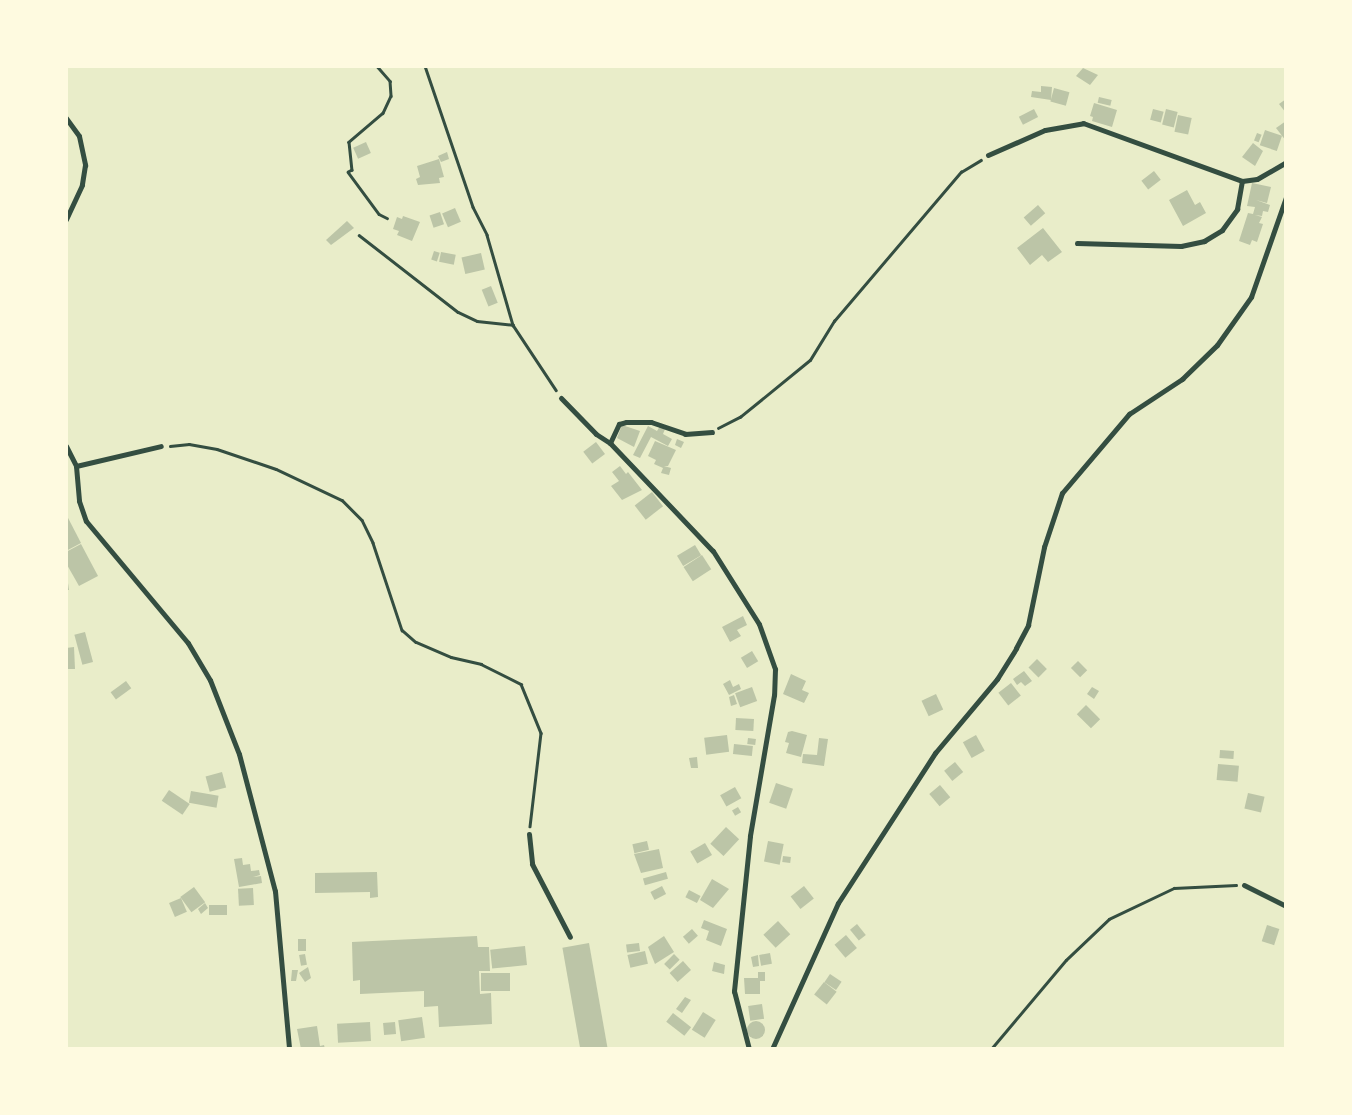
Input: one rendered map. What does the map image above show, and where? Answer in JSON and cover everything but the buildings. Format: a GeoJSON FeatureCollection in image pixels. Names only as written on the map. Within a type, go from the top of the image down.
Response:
{"type":"FeatureCollection","features":[{"type":"Feature","properties":{"kind":"street"},"geometry":{"type":"LineString","coordinates":[[66,118],[79,136],[85,165],[82,185],[66,219]]}},
{"type":"Feature","properties":{"kind":"street"},"geometry":{"type":"LineString","coordinates":[[988,155],[1045,130],[1083,123],[1242,181],[1257,179],[1286,162]]}},
{"type":"Feature","properties":{"kind":"street"},"geometry":{"type":"LineString","coordinates":[[1077,243],[1181,246],[1204,241],[1222,230],[1237,209],[1242,181]]}},
{"type":"Feature","properties":{"kind":"street"},"geometry":{"type":"LineString","coordinates":[[772,1049],[838,903],[935,753],[997,679],[1028,625],[1044,546],[1062,493],[1129,414],[1182,379],[1216,345],[1251,297],[1286,196]]}},
{"type":"Feature","properties":{"kind":"street"},"geometry":{"type":"LineString","coordinates":[[561,398],[596,434],[610,443],[713,551],[759,624],[775,669],[774,695],[750,836],[734,991],[749,1049]]}},
{"type":"Feature","properties":{"kind":"street"},"geometry":{"type":"LineString","coordinates":[[610,443],[619,424],[626,422],[651,422],[685,434],[712,432]]}},
{"type":"Feature","properties":{"kind":"street"},"geometry":{"type":"LineString","coordinates":[[66,446],[76,466],[80,501],[86,521],[188,643],[210,680],[239,754],[275,890],[290,1049]]}},
{"type":"Feature","properties":{"kind":"street"},"geometry":{"type":"LineString","coordinates":[[76,466],[161,446]]}},
{"type":"Feature","properties":{"kind":"street"},"geometry":{"type":"LineString","coordinates":[[529,834],[532,864],[570,937]]}},
{"type":"Feature","properties":{"kind":"street"},"geometry":{"type":"LineString","coordinates":[[1244,885],[1286,906]]}},
{"type":"Feature","properties":{"kind":"path"},"geometry":{"type":"LineString","coordinates":[[377,66],[390,80],[391,96],[383,113],[349,142],[352,170],[348,172],[379,214],[387,218]]}},
{"type":"Feature","properties":{"kind":"path"},"geometry":{"type":"LineString","coordinates":[[425,66],[473,207],[487,235],[513,324],[561,398]]}},
{"type":"Feature","properties":{"kind":"path"},"geometry":{"type":"LineString","coordinates":[[712,432],[740,417],[810,360],[834,321],[961,172],[988,155]]}},
{"type":"Feature","properties":{"kind":"path"},"geometry":{"type":"LineString","coordinates":[[358,235],[458,312],[477,321],[513,324]]}},
{"type":"Feature","properties":{"kind":"path"},"geometry":{"type":"LineString","coordinates":[[161,446],[189,444],[217,449],[276,468],[342,500],[362,520],[373,543],[402,630],[416,642],[451,657],[481,664],[521,684],[541,733],[529,834]]}},
{"type":"Feature","properties":{"kind":"path"},"geometry":{"type":"LineString","coordinates":[[991,1049],[1066,960],[1109,919],[1174,888],[1216,884],[1244,885]]}}]}
